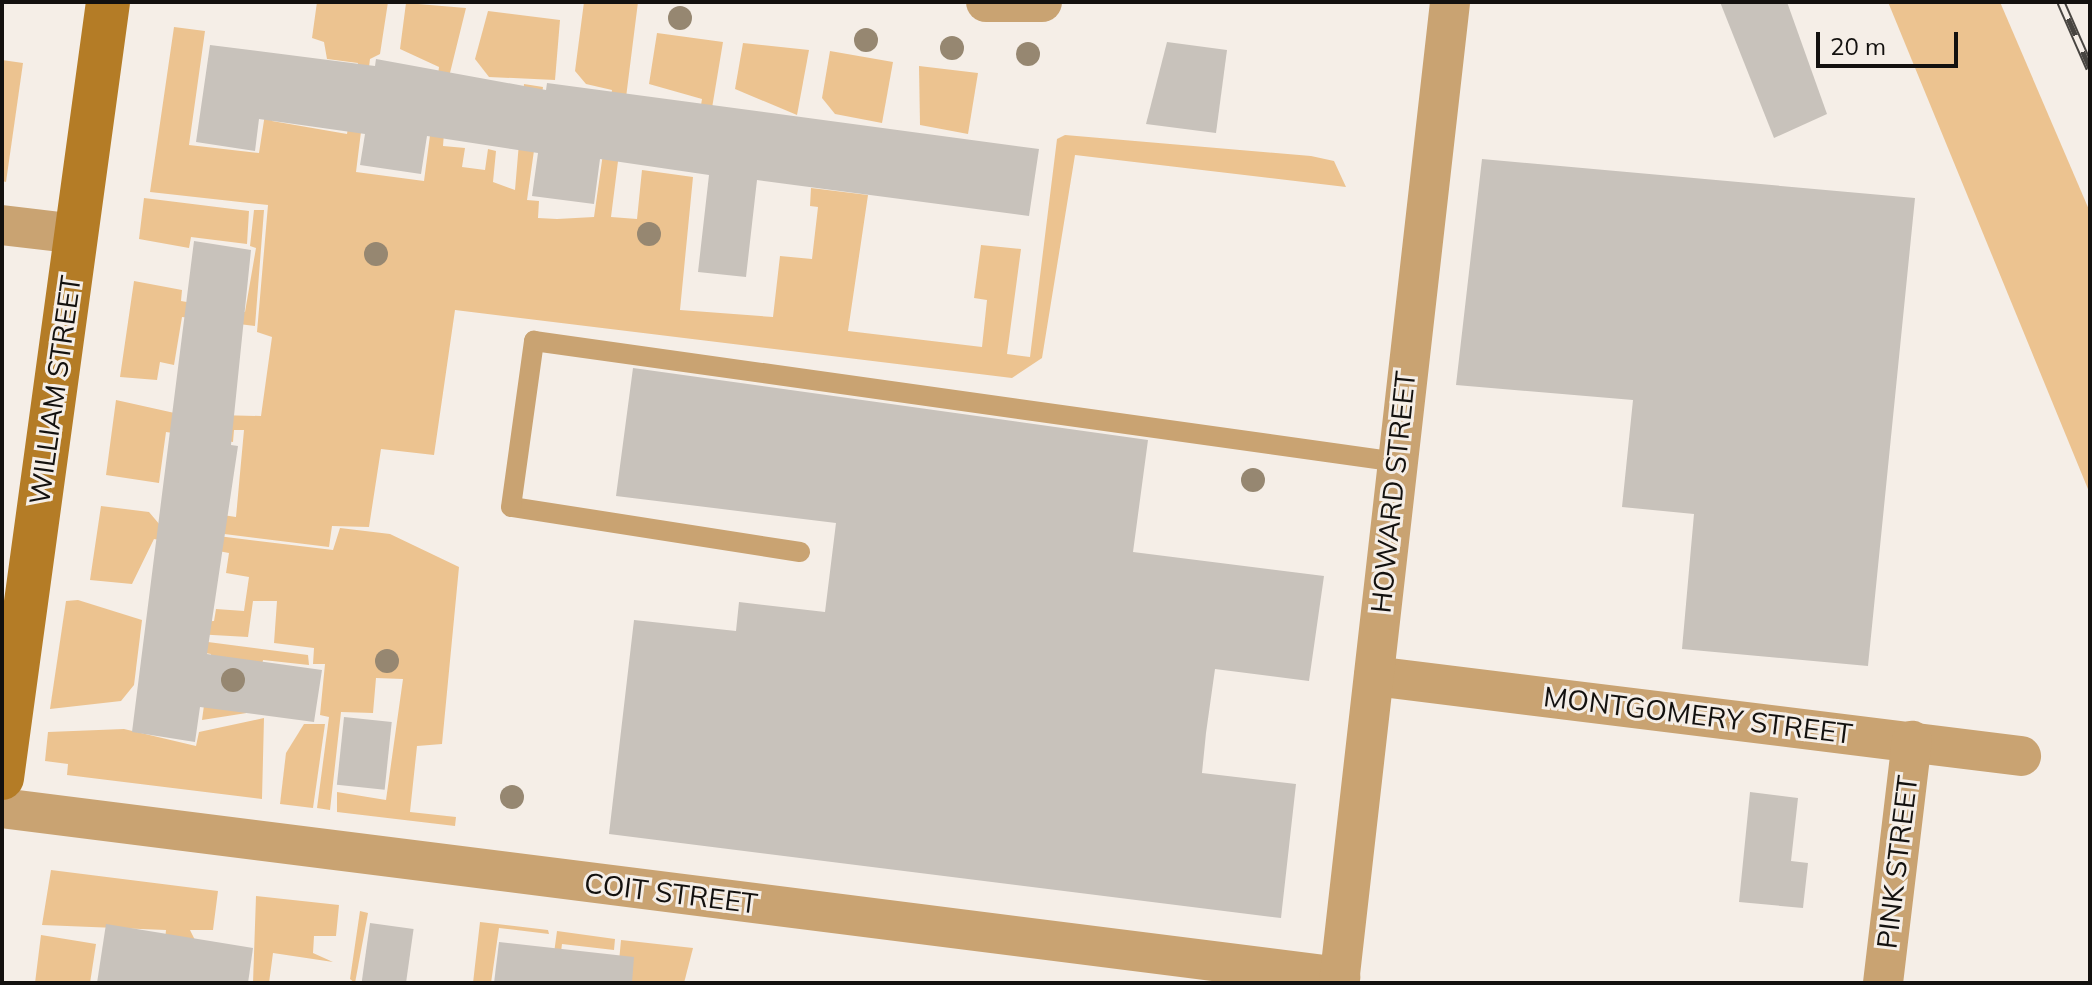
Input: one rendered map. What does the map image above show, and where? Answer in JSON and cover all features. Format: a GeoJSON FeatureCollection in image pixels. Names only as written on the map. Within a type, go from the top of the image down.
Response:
{"type":"FeatureCollection","features":[{"type":"Feature","properties":{"kind":"main road","name":"WILLIAM STREET"},"geometry":{"type":"LineString","coordinates":[[2,778],[108,2]]}},
{"type":"Feature","properties":{"kind":"street"},"geometry":{"type":"LineString","coordinates":[[986,2],[1042,2]]}},
{"type":"Feature","properties":{"kind":"street","name":"HOWARD STREET"},"geometry":{"type":"LineString","coordinates":[[1339,980],[1450,2]]}},
{"type":"Feature","properties":{"kind":"street"},"geometry":{"type":"LineString","coordinates":[[2,225],[77,234]]}},
{"type":"Feature","properties":{"kind":"street","name":"MONTGOMERY STREET"},"geometry":{"type":"LineString","coordinates":[[1374,676],[2021,756]]}},
{"type":"Feature","properties":{"kind":"street","name":"PINK STREET"},"geometry":{"type":"LineString","coordinates":[[1883,983],[1912,741]]}},
{"type":"Feature","properties":{"kind":"street","name":"COIT STREET"},"geometry":{"type":"LineString","coordinates":[[2,808],[1339,980]]}},
{"type":"Feature","properties":{"kind":"lane"},"geometry":{"type":"LineString","coordinates":[[800,552],[511,507],[534,341],[1397,462]]}},
{"type":"Feature","properties":{"kind":"shaded area"},"geometry":{"type":"Polygon","coordinates":[[[317,2],[388,2],[380,54],[370,59],[356,172],[424,181],[439,67],[400,49],[406,3],[466,8],[448,81],[443,146],[465,148],[462,167],[485,170],[488,149],[496,151],[493,182],[515,190],[524,84],[543,87],[527,200],[539,201],[538,218],[557,219],[594,217],[612,90],[586,84],[575,71],[584,2],[638,2],[611,217],[637,219],[642,170],[693,177],[680,310],[773,317],[780,256],[812,259],[818,207],[810,206],[811,188],[868,195],[848,331],[982,347],[987,300],[974,298],[981,245],[1021,249],[1007,354],[1030,357],[1057,139],[1065,135],[1311,156],[1334,161],[1346,187],[1075,155],[1042,358],[1012,378],[455,310],[434,455],[381,449],[369,527],[332,526],[329,547],[169,527],[163,506],[236,517],[244,430],[234,430],[233,442],[166,432],[159,483],[106,475],[116,400],[179,414],[261,416],[272,337],[257,332],[268,205],[150,192],[174,27],[205,31],[189,145],[259,153],[274,55],[281,56],[272,121],[347,134],[358,63],[327,59],[324,42],[312,38],[317,2]]]}},
{"type":"Feature","properties":{"kind":"shaded area"},"geometry":{"type":"Polygon","coordinates":[[[1888,2],[2000,2],[2090,212],[2090,494],[1888,2]]]}},
{"type":"Feature","properties":{"kind":"shaded area"},"geometry":{"type":"Polygon","coordinates":[[[488,11],[560,20],[555,80],[489,77],[475,59],[488,11]]]}},
{"type":"Feature","properties":{"kind":"shaded area"},"geometry":{"type":"Polygon","coordinates":[[[657,33],[723,42],[702,168],[691,167],[702,99],[649,84],[657,33]]]}},
{"type":"Feature","properties":{"kind":"shaded area"},"geometry":{"type":"Polygon","coordinates":[[[743,43],[809,50],[797,115],[735,89],[743,43]]]}},
{"type":"Feature","properties":{"kind":"shaded area"},"geometry":{"type":"Polygon","coordinates":[[[830,51],[893,62],[882,123],[835,114],[822,98],[830,51]]]}},
{"type":"Feature","properties":{"kind":"shaded area"},"geometry":{"type":"Polygon","coordinates":[[[2,60],[23,63],[6,182],[2,181],[2,60]]]}},
{"type":"Feature","properties":{"kind":"shaded area"},"geometry":{"type":"Polygon","coordinates":[[[919,66],[978,73],[968,134],[920,125],[919,66]]]}},
{"type":"Feature","properties":{"kind":"shaded area"},"geometry":{"type":"Polygon","coordinates":[[[144,198],[249,211],[247,244],[191,237],[189,248],[139,239],[144,198]]]}},
{"type":"Feature","properties":{"kind":"shaded area"},"geometry":{"type":"Polygon","coordinates":[[[254,210],[264,210],[255,326],[182,317],[174,365],[160,362],[157,380],[120,377],[134,281],[182,290],[181,301],[245,312],[256,248],[250,246],[254,210]]]}},
{"type":"Feature","properties":{"kind":"shaded area"},"geometry":{"type":"Polygon","coordinates":[[[101,506],[149,512],[160,525],[218,536],[333,550],[340,528],[390,534],[459,567],[442,744],[417,746],[410,812],[456,817],[455,826],[337,812],[337,792],[386,800],[403,679],[376,678],[373,713],[341,712],[330,810],[317,808],[329,717],[320,715],[325,664],[313,664],[314,648],[274,643],[277,601],[253,601],[248,637],[195,634],[196,622],[214,621],[216,609],[244,611],[249,577],[226,573],[229,553],[154,539],[132,584],[90,580],[101,506]]]}},
{"type":"Feature","properties":{"kind":"shaded area"},"geometry":{"type":"Polygon","coordinates":[[[78,600],[142,620],[134,685],[121,701],[50,709],[66,601],[78,600]]]}},
{"type":"Feature","properties":{"kind":"shaded area"},"geometry":{"type":"Polygon","coordinates":[[[154,635],[308,655],[309,665],[263,660],[253,712],[202,720],[211,654],[153,644],[154,635]]]}},
{"type":"Feature","properties":{"kind":"shaded area"},"geometry":{"type":"Polygon","coordinates":[[[264,718],[262,799],[67,775],[68,764],[45,761],[48,732],[124,729],[196,746],[199,732],[264,718]]]}},
{"type":"Feature","properties":{"kind":"shaded area"},"geometry":{"type":"Polygon","coordinates":[[[304,724],[325,724],[313,808],[280,804],[286,753],[304,724]]]}},
{"type":"Feature","properties":{"kind":"shaded area"},"geometry":{"type":"Polygon","coordinates":[[[51,870],[218,891],[213,930],[190,930],[195,940],[161,983],[166,930],[42,925],[51,870]]]}},
{"type":"Feature","properties":{"kind":"shaded area"},"geometry":{"type":"Polygon","coordinates":[[[256,896],[339,905],[336,936],[314,936],[313,953],[333,962],[273,953],[269,983],[253,983],[256,896]]]}},
{"type":"Feature","properties":{"kind":"shaded area"},"geometry":{"type":"Polygon","coordinates":[[[360,911],[368,913],[355,983],[350,979],[360,911]]]}},
{"type":"Feature","properties":{"kind":"shaded area"},"geometry":{"type":"Polygon","coordinates":[[[480,922],[548,930],[549,934],[499,928],[491,983],[473,983],[480,922]]]}},
{"type":"Feature","properties":{"kind":"shaded area"},"geometry":{"type":"Polygon","coordinates":[[[557,931],[615,939],[614,950],[562,944],[557,983],[550,983],[557,931]]]}},
{"type":"Feature","properties":{"kind":"shaded area"},"geometry":{"type":"Polygon","coordinates":[[[41,935],[96,944],[90,983],[35,983],[41,935]]]}},
{"type":"Feature","properties":{"kind":"shaded area"},"geometry":{"type":"Polygon","coordinates":[[[621,940],[693,948],[684,983],[617,983],[621,940]]]}},
{"type":"Feature","properties":{"kind":"building"},"geometry":{"type":"Polygon","coordinates":[[[1720,2],[1787,2],[1827,114],[1774,138],[1720,2]]]}},
{"type":"Feature","properties":{"kind":"building"},"geometry":{"type":"Polygon","coordinates":[[[1167,42],[1227,50],[1216,133],[1146,124],[1167,42]]]}},
{"type":"Feature","properties":{"kind":"building"},"geometry":{"type":"Polygon","coordinates":[[[210,45],[375,66],[376,59],[546,90],[547,83],[1039,149],[1029,216],[757,180],[746,277],[698,272],[709,175],[600,159],[594,204],[532,196],[538,153],[427,136],[421,174],[360,165],[365,134],[259,119],[255,151],[196,142],[210,45]]]}},
{"type":"Feature","properties":{"kind":"building"},"geometry":{"type":"Polygon","coordinates":[[[1482,159],[1915,198],[1868,666],[1682,649],[1694,514],[1622,507],[1633,400],[1456,385],[1482,159]]]}},
{"type":"Feature","properties":{"kind":"building"},"geometry":{"type":"Polygon","coordinates":[[[194,241],[251,250],[231,445],[238,446],[207,654],[322,670],[314,722],[200,707],[195,742],[132,732],[194,241]]]}},
{"type":"Feature","properties":{"kind":"building"},"geometry":{"type":"Polygon","coordinates":[[[633,368],[1148,440],[1133,552],[1324,576],[1309,681],[1215,669],[1206,733],[1202,773],[1296,784],[1281,918],[609,834],[634,620],[736,631],[739,602],[825,612],[836,523],[616,496],[633,368]]]}},
{"type":"Feature","properties":{"kind":"building"},"geometry":{"type":"Polygon","coordinates":[[[344,717],[392,722],[385,790],[337,785],[344,717]]]}},
{"type":"Feature","properties":{"kind":"building"},"geometry":{"type":"Polygon","coordinates":[[[1750,792],[1798,798],[1791,861],[1808,863],[1803,908],[1739,902],[1750,792]]]}},
{"type":"Feature","properties":{"kind":"building"},"geometry":{"type":"Polygon","coordinates":[[[370,923],[414,929],[406,983],[362,983],[370,923]]]}},
{"type":"Feature","properties":{"kind":"building"},"geometry":{"type":"Polygon","coordinates":[[[106,924],[253,948],[248,983],[97,983],[106,924]]]}},
{"type":"Feature","properties":{"kind":"building"},"geometry":{"type":"Polygon","coordinates":[[[499,942],[634,957],[632,983],[494,983],[499,942]]]}},
{"type":"Feature","properties":{"kind":"railway"},"geometry":{"type":"LineString","coordinates":[[2061,2],[2090,68]]}}]}
